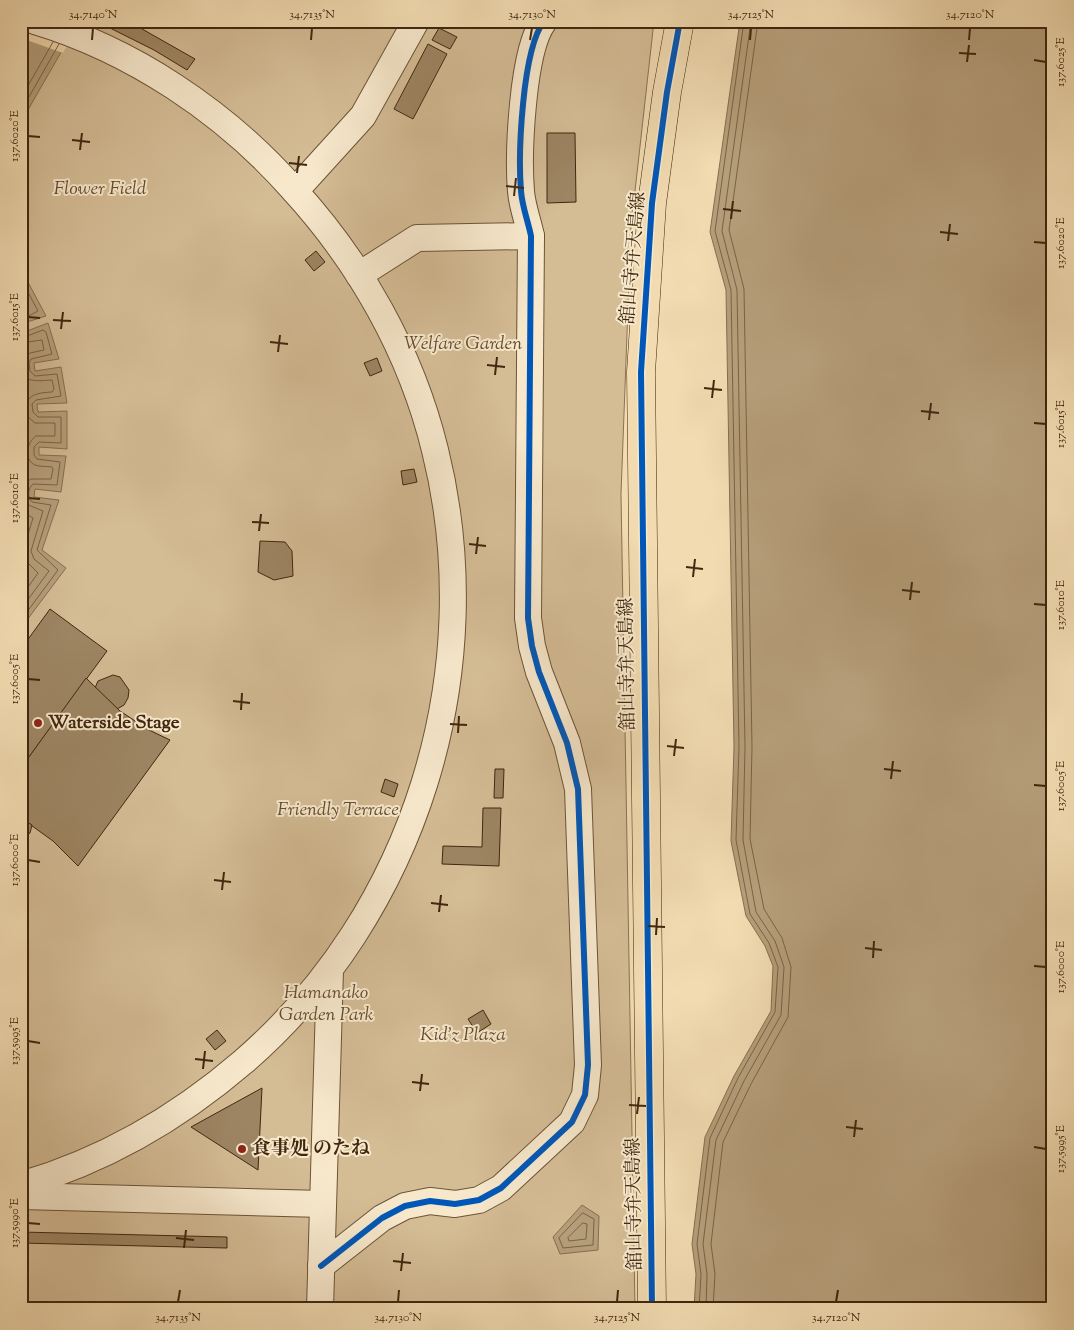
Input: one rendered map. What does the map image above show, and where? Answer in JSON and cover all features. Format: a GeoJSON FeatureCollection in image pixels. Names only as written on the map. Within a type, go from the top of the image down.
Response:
{"type":"FeatureCollection","features":[{"type":"Feature","properties":{"kind":"main road","name":"舘山寺弁天島線"},"geometry":{"type":"LineString","coordinates":[[652,1309],[641,372],[652,203],[667,92],[680,21]]}},
{"type":"Feature","properties":{"kind":"lane"},"geometry":{"type":"LineString","coordinates":[[21,1185],[90,1160],[136,1137],[180,1110],[222,1080],[261,1047],[297,1010],[330,970],[388,878],[410,828],[428,776],[442,723],[450,668],[453,614],[452,559],[436,451],[420,398],[399,348],[359,275],[312,209],[275,168],[235,132],[176,89],[144,69],[94,44],[35,21]]}},
{"type":"Feature","properties":{"kind":"lane"},"geometry":{"type":"LineString","coordinates":[[295,191],[363,116],[416,21]]}},
{"type":"Feature","properties":{"kind":"lane"},"geometry":{"type":"LineString","coordinates":[[321,1266],[382,1218],[405,1206],[430,1201],[455,1204],[479,1200],[500,1188],[572,1122],[585,1095],[588,1065],[578,789],[567,744],[539,672],[532,646],[528,618],[531,236],[521,194],[520,170],[528,62],[544,21]]}},
{"type":"Feature","properties":{"kind":"lane"},"geometry":{"type":"LineString","coordinates":[[359,275],[417,238],[531,236]]}},
{"type":"Feature","properties":{"kind":"lane"},"geometry":{"type":"LineString","coordinates":[[320,1304],[330,970]]}},
{"type":"Feature","properties":{"kind":"lane"},"geometry":{"type":"LineString","coordinates":[[21,1196],[322,1204]]}},
{"type":"Feature","properties":{"kind":"green space","name":"Hamanako Garden Park"},"geometry":{"type":"Polygon","coordinates":[[[21,21],[654,21],[631,227],[621,494],[635,1309],[21,1309],[21,21]]]}},
{"type":"Feature","properties":{"kind":"water"},"geometry":{"type":"Polygon","coordinates":[[[21,21],[79,21],[21,122],[21,21]]]}},
{"type":"Feature","properties":{"kind":"water"},"geometry":{"type":"Polygon","coordinates":[[[740,21],[1053,21],[1053,1309],[694,1309],[696,1274],[692,1244],[705,1137],[734,1076],[771,1011],[773,966],[765,946],[746,916],[731,841],[734,747],[726,290],[710,232],[740,21]]]}},
{"type":"Feature","properties":{"kind":"water"},"geometry":{"type":"Polygon","coordinates":[[[21,269],[46,316],[24,323],[27,331],[48,323],[59,359],[34,363],[35,371],[61,367],[67,403],[37,404],[38,412],[67,411],[67,449],[39,447],[39,455],[66,456],[61,492],[35,489],[34,497],[59,500],[42,550],[66,568],[21,628],[21,269]]]}},
{"type":"Feature","properties":{"kind":"water"},"geometry":{"type":"Polygon","coordinates":[[[582,1205],[599,1216],[598,1250],[560,1254],[553,1237],[582,1205]]]}},
{"type":"Feature","properties":{"kind":"pier"},"geometry":{"type":"Polygon","coordinates":[[[21,21],[81,21],[63,53],[21,38],[21,21]]]}},
{"type":"Feature","properties":{"kind":"building"},"geometry":{"type":"Polygon","coordinates":[[[96,21],[128,21],[195,59],[187,70],[154,50],[96,21]]]}},
{"type":"Feature","properties":{"kind":"building"},"geometry":{"type":"Polygon","coordinates":[[[439,28],[457,37],[450,49],[432,40],[439,28]]]}},
{"type":"Feature","properties":{"kind":"building"},"geometry":{"type":"Polygon","coordinates":[[[428,44],[447,54],[413,119],[394,109],[428,44]]]}},
{"type":"Feature","properties":{"kind":"building"},"geometry":{"type":"Polygon","coordinates":[[[547,133],[575,133],[576,202],[547,203],[547,133]]]}},
{"type":"Feature","properties":{"kind":"building"},"geometry":{"type":"Polygon","coordinates":[[[316,251],[325,262],[314,271],[305,260],[316,251]]]}},
{"type":"Feature","properties":{"kind":"building"},"geometry":{"type":"Polygon","coordinates":[[[377,358],[382,371],[370,376],[364,363],[377,358]]]}},
{"type":"Feature","properties":{"kind":"building"},"geometry":{"type":"Polygon","coordinates":[[[414,469],[417,482],[403,485],[401,471],[414,469]]]}},
{"type":"Feature","properties":{"kind":"building"},"geometry":{"type":"Polygon","coordinates":[[[260,541],[285,542],[292,551],[293,576],[274,580],[258,572],[260,541]]]}},
{"type":"Feature","properties":{"kind":"building","name":"Waterside Stage"},"geometry":{"type":"Polygon","coordinates":[[[50,609],[107,651],[21,768],[21,649],[50,609]]]}},
{"type":"Feature","properties":{"kind":"building"},"geometry":{"type":"Polygon","coordinates":[[[113,675],[120,677],[129,690],[128,698],[124,705],[117,709],[95,688],[98,681],[113,675]]]}},
{"type":"Feature","properties":{"kind":"building"},"geometry":{"type":"Polygon","coordinates":[[[86,678],[120,711],[149,730],[170,740],[78,866],[53,841],[21,818],[21,768],[86,678]]]}},
{"type":"Feature","properties":{"kind":"building"},"geometry":{"type":"Polygon","coordinates":[[[495,769],[504,769],[503,798],[494,798],[495,769]]]}},
{"type":"Feature","properties":{"kind":"building"},"geometry":{"type":"Polygon","coordinates":[[[385,779],[398,784],[394,797],[381,792],[385,779]]]}},
{"type":"Feature","properties":{"kind":"building"},"geometry":{"type":"Polygon","coordinates":[[[483,808],[501,808],[499,866],[442,864],[443,846],[482,847],[483,808]]]}},
{"type":"Feature","properties":{"kind":"building"},"geometry":{"type":"Polygon","coordinates":[[[21,818],[32,825],[30,833],[21,840],[21,818]]]}},
{"type":"Feature","properties":{"kind":"building"},"geometry":{"type":"Polygon","coordinates":[[[483,1010],[491,1024],[477,1033],[468,1019],[483,1010]]]}},
{"type":"Feature","properties":{"kind":"building"},"geometry":{"type":"Polygon","coordinates":[[[217,1030],[226,1041],[215,1050],[206,1039],[217,1030]]]}},
{"type":"Feature","properties":{"kind":"building","name":"食事処 のたね"},"geometry":{"type":"Polygon","coordinates":[[[262,1088],[258,1170],[191,1127],[262,1088]]]}},
{"type":"Feature","properties":{"kind":"building"},"geometry":{"type":"Polygon","coordinates":[[[21,1232],[227,1237],[227,1248],[21,1243],[21,1232]]]}},
{"type":"Feature","properties":{"kind":"cycle path"},"geometry":{"type":"LineString","coordinates":[[321,1266],[382,1218],[405,1206],[430,1201],[455,1204],[479,1200],[501,1188],[572,1122],[585,1095],[588,1065],[578,789],[567,743],[539,672],[532,646],[528,618],[531,236],[522,197],[520,153],[526,78],[537,35],[544,21]]}},
{"type":"Feature","properties":{"kind":"cycle path"},"geometry":{"type":"LineString","coordinates":[[652,1309],[641,372],[652,203],[667,92],[680,21]]}},
{"type":"Feature","properties":{"kind":"place","name":"Waterside Stage"},"geometry":{"type":"Point","coordinates":[38,723]}},
{"type":"Feature","properties":{"kind":"place","name":"食事処 のたね"},"geometry":{"type":"Point","coordinates":[242,1149]}},
{"type":"Feature","properties":{"kind":"park label","name":"Flower Field"},"geometry":{"type":"Point","coordinates":[100,189]}},
{"type":"Feature","properties":{"kind":"park label","name":"Welfare Garden"},"geometry":{"type":"Point","coordinates":[463,344]}},
{"type":"Feature","properties":{"kind":"park label","name":"Friendly Terrace"},"geometry":{"type":"Point","coordinates":[338,810]}},
{"type":"Feature","properties":{"kind":"park label","name":"Kid'z Plaza"},"geometry":{"type":"Point","coordinates":[463,1035]}}]}
